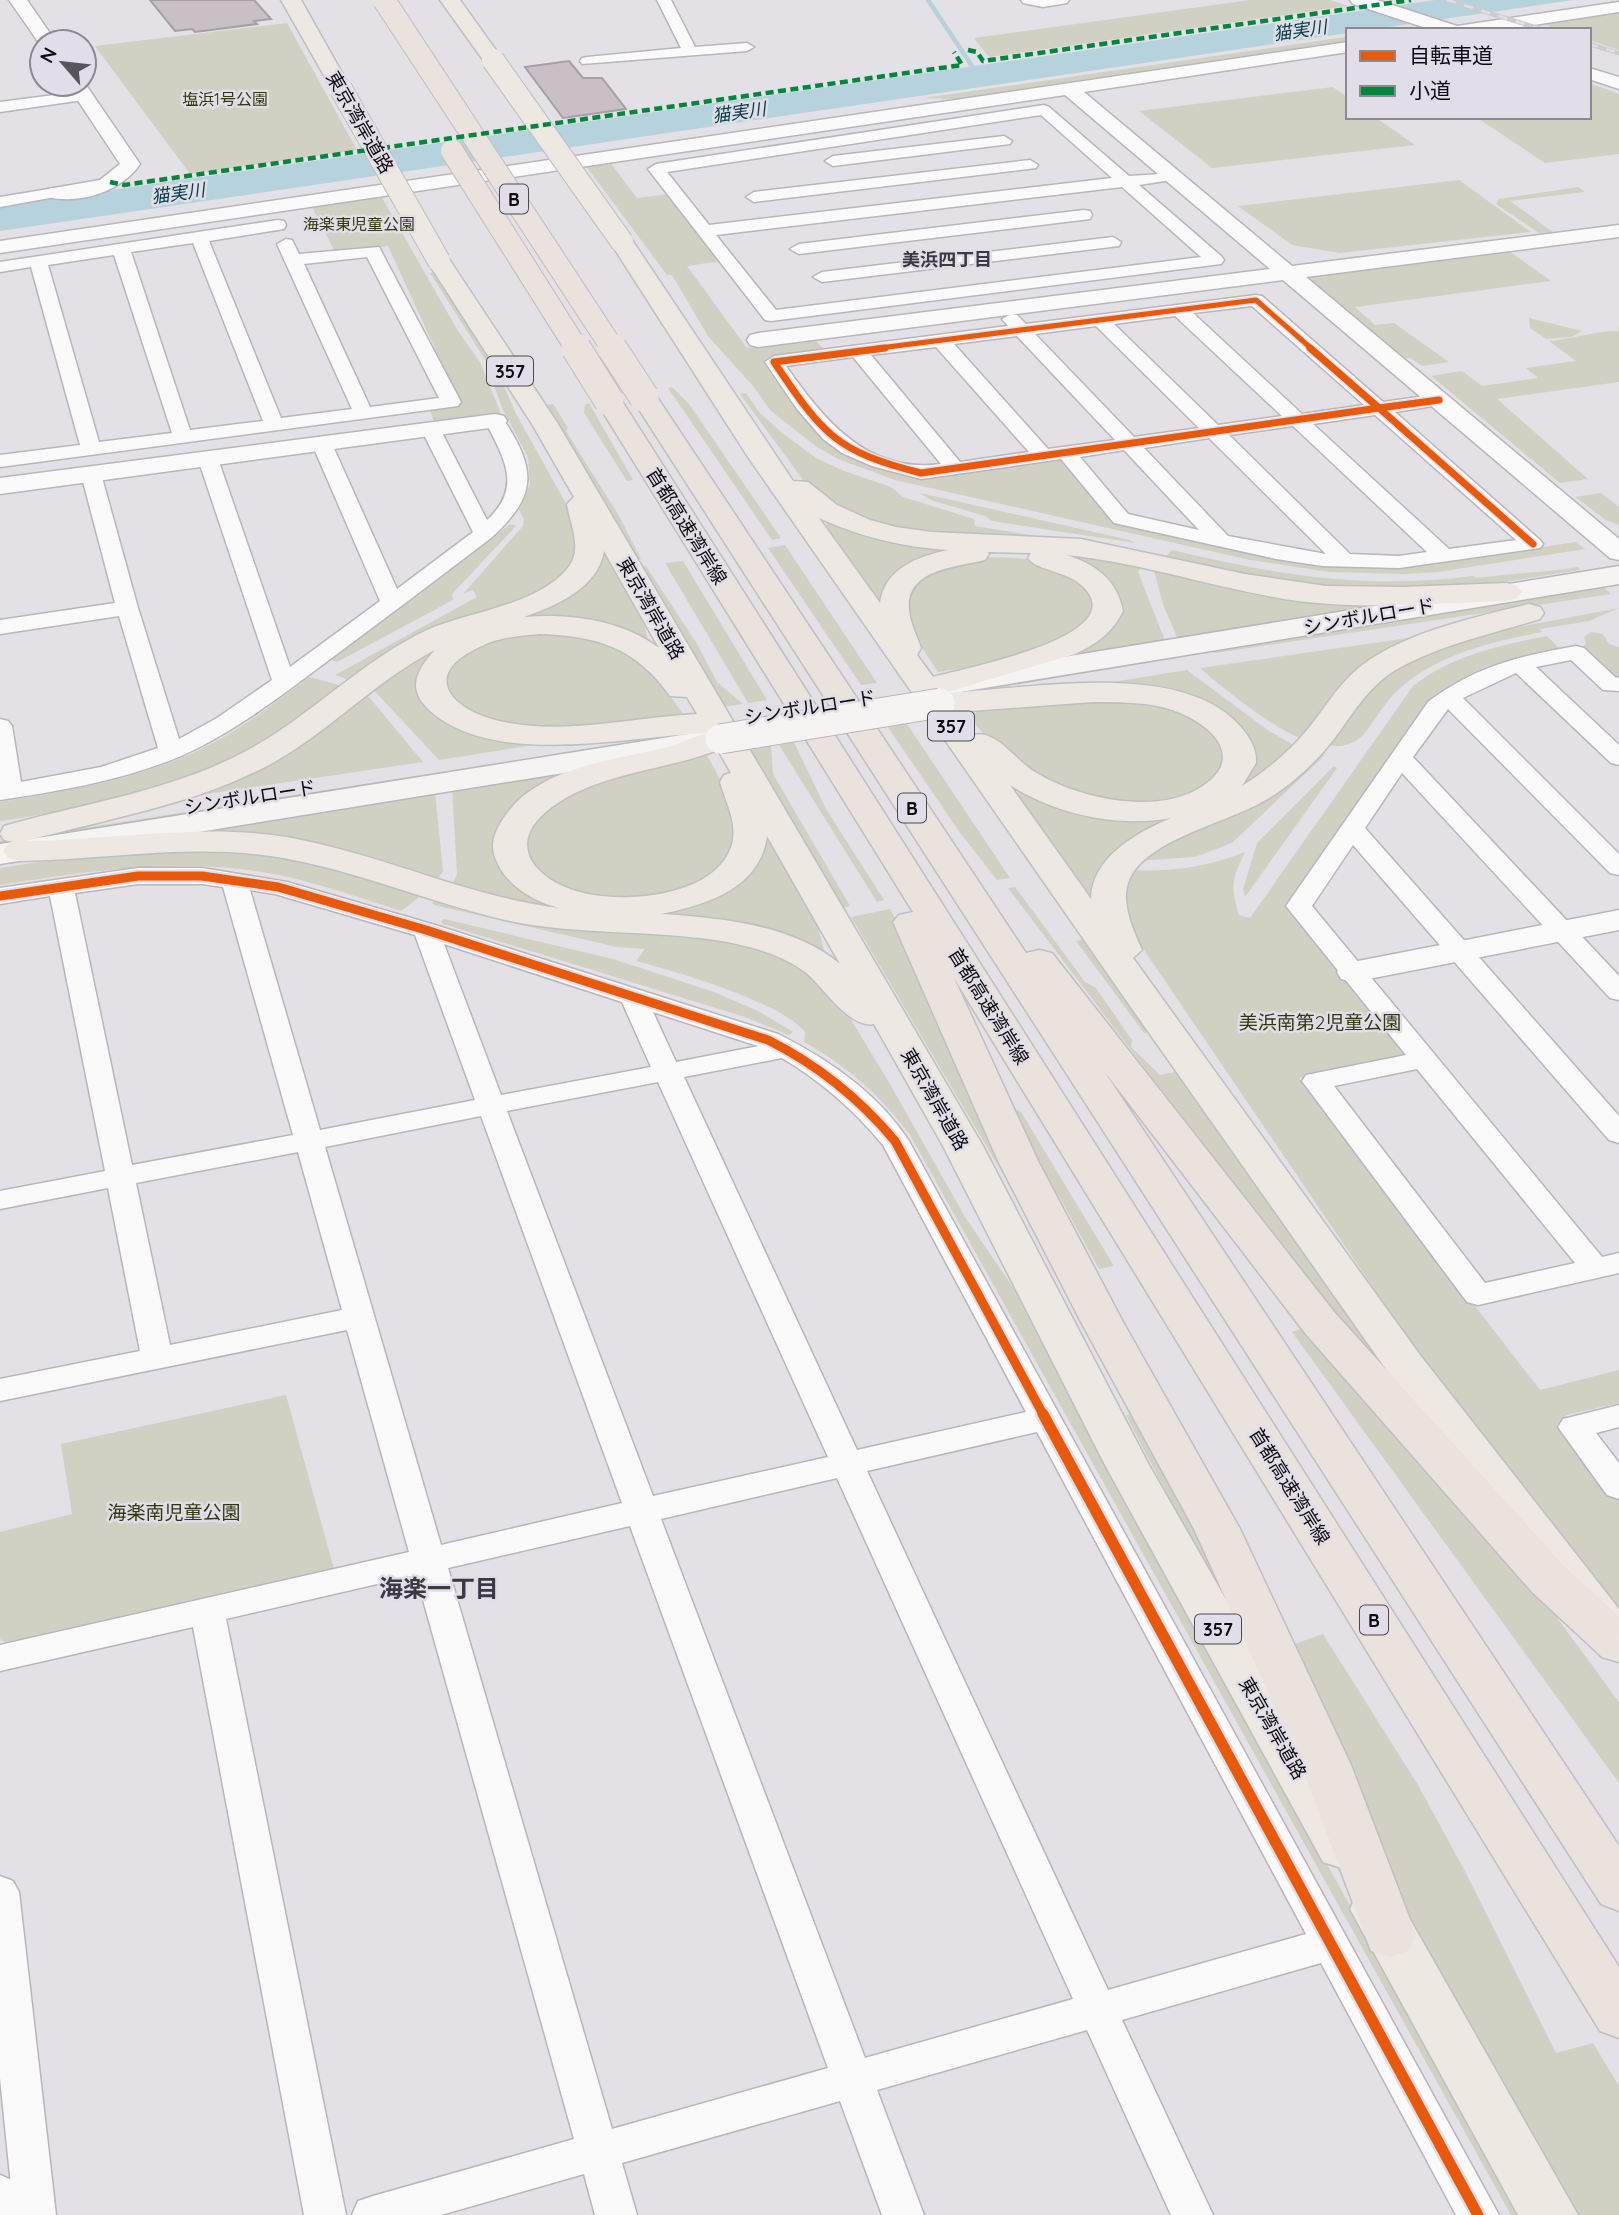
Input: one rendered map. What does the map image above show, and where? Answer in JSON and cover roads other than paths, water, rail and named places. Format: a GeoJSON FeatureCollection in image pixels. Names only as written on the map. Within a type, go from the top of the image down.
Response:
{"type":"FeatureCollection","features":[{"type":"Feature","properties":{"kind":"highway","name":"東京湾岸道路"},"geometry":{"type":"LineString","coordinates":[[291,0],[439,261],[477,323],[539,414],[719,730],[975,1169],[1127,1465],[1549,2215]]}},
{"type":"Feature","properties":{"kind":"highway","name":"首都高速湾岸線"},"geometry":{"type":"LineString","coordinates":[[384,0],[1619,1889]]}},
{"type":"Feature","properties":{"kind":"highway","name":"357"},"geometry":{"type":"LineString","coordinates":[[450,0],[622,242],[762,457],[1141,995],[1405,1365],[1619,1644]]}},
{"type":"Feature","properties":{"kind":"highway","name":"首都高速湾岸線"},"geometry":{"type":"LineString","coordinates":[[431,118],[1129,1227],[1619,2014]]}},
{"type":"Feature","properties":{"kind":"highway"},"geometry":{"type":"LineString","coordinates":[[762,457],[827,512],[853,526],[889,535],[1080,548],[1252,585],[1304,593],[1518,603]]}},
{"type":"Feature","properties":{"kind":"highway"},"geometry":{"type":"LineString","coordinates":[[9,843],[60,819],[171,793],[233,770],[291,738],[377,673],[417,647],[456,628],[526,606],[561,589],[584,567],[590,544],[590,532],[581,508],[578,481]]}},
{"type":"Feature","properties":{"kind":"highway"},"geometry":{"type":"LineString","coordinates":[[932,695],[1069,646],[1100,624],[1108,602],[1093,579],[1054,561],[1000,553],[942,560],[908,577],[895,594],[894,607],[932,695],[1012,771],[1046,791],[1087,805],[1138,811],[1193,802],[1220,790],[1234,777],[1240,762],[1237,746],[1228,731],[1208,715],[1167,699],[1115,692],[932,695]]}},
{"type":"Feature","properties":{"kind":"highway"},"geometry":{"type":"LineString","coordinates":[[1141,995],[1109,905],[1111,880],[1128,857],[1163,835],[1229,806],[1271,782],[1304,753],[1363,679],[1380,666],[1518,603]]}},
{"type":"Feature","properties":{"kind":"highway"},"geometry":{"type":"LineString","coordinates":[[719,730],[666,723],[589,733],[530,735],[486,729],[447,711],[434,695],[432,677],[435,668],[452,651],[471,640],[492,633],[544,625],[587,629],[629,641],[653,658],[719,730],[749,819],[750,841],[743,859],[731,873],[700,893],[639,906],[611,908],[576,903],[543,891],[523,878],[509,855],[509,840],[521,816],[557,790],[612,769],[682,752],[719,730]]}},
{"type":"Feature","properties":{"kind":"highway"},"geometry":{"type":"LineString","coordinates":[[862,806],[1017,1161],[1102,1322],[1217,1529],[1326,1765],[1390,1935]]}},
{"type":"Feature","properties":{"kind":"highway"},"geometry":{"type":"LineString","coordinates":[[916,815],[974,878],[1328,1332],[1549,1580],[1619,1644]]}},
{"type":"Feature","properties":{"kind":"highway"},"geometry":{"type":"LineString","coordinates":[[9,843],[86,850],[188,840],[271,845],[332,857],[490,905],[536,916],[576,922],[698,929],[756,937],[796,951],[814,962],[832,976],[858,1006],[899,1037]]}},
{"type":"Feature","properties":{"kind":"main road","name":"シンボルロード"},"geometry":{"type":"LineString","coordinates":[[9,843],[1518,603],[1619,575]]}},
{"type":"Feature","properties":{"kind":"main road","name":"シンボルロード"},"geometry":{"type":"LineString","coordinates":[[1518,603],[1619,599]]}},
{"type":"Feature","properties":{"kind":"street"},"geometry":{"type":"LineString","coordinates":[[18,0],[37,28]]}},
{"type":"Feature","properties":{"kind":"street"},"geometry":{"type":"LineString","coordinates":[[664,0],[690,51]]}},
{"type":"Feature","properties":{"kind":"street"},"geometry":{"type":"LineString","coordinates":[[1028,0],[1044,3],[1062,0]]}},
{"type":"Feature","properties":{"kind":"street"},"geometry":{"type":"LineString","coordinates":[[1359,0],[1445,28]]}},
{"type":"Feature","properties":{"kind":"street"},"geometry":{"type":"LineString","coordinates":[[1478,28],[1619,7]]}},
{"type":"Feature","properties":{"kind":"street"},"geometry":{"type":"LineString","coordinates":[[587,61],[684,55],[690,51],[747,47]]}},
{"type":"Feature","properties":{"kind":"street"},"geometry":{"type":"LineString","coordinates":[[0,247],[274,216],[833,123],[1346,47]]}},
{"type":"Feature","properties":{"kind":"street"},"geometry":{"type":"LineString","coordinates":[[1591,74],[1619,83]]}},
{"type":"Feature","properties":{"kind":"street"},"geometry":{"type":"LineString","coordinates":[[1068,88],[1619,552]]}},
{"type":"Feature","properties":{"kind":"street"},"geometry":{"type":"LineString","coordinates":[[0,107],[43,98]]}},
{"type":"Feature","properties":{"kind":"street"},"geometry":{"type":"LineString","coordinates":[[0,202],[104,185],[124,173],[130,164],[126,156],[86,98]]}},
{"type":"Feature","properties":{"kind":"street"},"geometry":{"type":"LineString","coordinates":[[1044,110],[1215,260],[771,316],[656,169],[854,139],[982,120],[1044,110]]}},
{"type":"Feature","properties":{"kind":"street"},"geometry":{"type":"LineString","coordinates":[[982,120],[1143,269]]}},
{"type":"Feature","properties":{"kind":"street"},"geometry":{"type":"LineString","coordinates":[[833,123],[854,139]]}},
{"type":"Feature","properties":{"kind":"street"},"geometry":{"type":"LineString","coordinates":[[815,163],[1004,141]]}},
{"type":"Feature","properties":{"kind":"street"},"geometry":{"type":"LineString","coordinates":[[723,159],[734,172],[788,166]]}},
{"type":"Feature","properties":{"kind":"street"},"geometry":{"type":"LineString","coordinates":[[754,197],[1030,165]]}},
{"type":"Feature","properties":{"kind":"street"},"geometry":{"type":"LineString","coordinates":[[703,231],[1172,176]]}},
{"type":"Feature","properties":{"kind":"street"},"geometry":{"type":"LineString","coordinates":[[740,180],[847,307]]}},
{"type":"Feature","properties":{"kind":"street"},"geometry":{"type":"LineString","coordinates":[[799,249],[1084,215]]}},
{"type":"Feature","properties":{"kind":"street"},"geometry":{"type":"LineString","coordinates":[[0,267],[199,237],[274,216]]}},
{"type":"Feature","properties":{"kind":"street"},"geometry":{"type":"LineString","coordinates":[[274,216],[364,414]]}},
{"type":"Feature","properties":{"kind":"street"},"geometry":{"type":"LineString","coordinates":[[758,340],[1619,230]]}},
{"type":"Feature","properties":{"kind":"street"},"geometry":{"type":"LineString","coordinates":[[199,237],[274,425]]}},
{"type":"Feature","properties":{"kind":"street"},"geometry":{"type":"LineString","coordinates":[[822,277],[1113,242]]}},
{"type":"Feature","properties":{"kind":"street"},"geometry":{"type":"LineString","coordinates":[[121,249],[183,437]]}},
{"type":"Feature","properties":{"kind":"street"},"geometry":{"type":"LineString","coordinates":[[0,461],[451,402],[373,251],[293,260]]}},
{"type":"Feature","properties":{"kind":"street"},"geometry":{"type":"LineString","coordinates":[[38,261],[91,449]]}},
{"type":"Feature","properties":{"kind":"street"},"geometry":{"type":"LineString","coordinates":[[983,289],[1221,541]]}},
{"type":"Feature","properties":{"kind":"street"},"geometry":{"type":"LineString","coordinates":[[1066,453],[1121,519],[1293,556],[1399,562],[1533,544],[1380,408],[1256,300],[774,362],[815,418],[840,443],[881,461],[921,473],[1066,453],[1380,408],[1439,400]]}},
{"type":"Feature","properties":{"kind":"street"},"geometry":{"type":"LineString","coordinates":[[1179,310],[1445,557]]}},
{"type":"Feature","properties":{"kind":"street"},"geometry":{"type":"LineString","coordinates":[[1100,320],[1345,561]]}},
{"type":"Feature","properties":{"kind":"street"},"geometry":{"type":"LineString","coordinates":[[941,341],[1043,456]]}},
{"type":"Feature","properties":{"kind":"street"},"geometry":{"type":"LineString","coordinates":[[858,351],[955,468]]}},
{"type":"Feature","properties":{"kind":"street"},"geometry":{"type":"LineString","coordinates":[[0,485],[495,421],[519,471],[515,501],[484,534],[232,720],[171,752],[82,779],[6,792],[0,726]]}},
{"type":"Feature","properties":{"kind":"street"},"geometry":{"type":"LineString","coordinates":[[431,429],[484,534]]}},
{"type":"Feature","properties":{"kind":"street"},"geometry":{"type":"LineString","coordinates":[[322,444],[392,603]]}},
{"type":"Feature","properties":{"kind":"street"},"geometry":{"type":"LineString","coordinates":[[208,459],[284,682]]}},
{"type":"Feature","properties":{"kind":"street"},"geometry":{"type":"LineString","coordinates":[[91,474],[127,608],[171,752]]}},
{"type":"Feature","properties":{"kind":"street"},"geometry":{"type":"LineString","coordinates":[[0,627],[127,608]]}},
{"type":"Feature","properties":{"kind":"street"},"geometry":{"type":"LineString","coordinates":[[1424,1059],[1316,1081],[1478,1295],[1607,1266],[1424,1059],[1299,906],[1436,707],[1449,696],[1475,680],[1519,663],[1576,653],[1611,685],[1619,684]]}},
{"type":"Feature","properties":{"kind":"street"},"geometry":{"type":"LineString","coordinates":[[1519,663],[1619,758]]}},
{"type":"Feature","properties":{"kind":"street"},"geometry":{"type":"LineString","coordinates":[[1449,696],[1619,868]]}},
{"type":"Feature","properties":{"kind":"street"},"geometry":{"type":"LineString","coordinates":[[1401,758],[1619,992]]}},
{"type":"Feature","properties":{"kind":"street"},"geometry":{"type":"LineString","coordinates":[[1352,829],[1619,1134]]}},
{"type":"Feature","properties":{"kind":"street"},"geometry":{"type":"LineString","coordinates":[[0,895],[138,876],[202,876],[302,893],[768,1040],[788,1049],[842,1084],[875,1116],[895,1142],[1478,2215]]}},
{"type":"Feature","properties":{"kind":"street"},"geometry":{"type":"LineString","coordinates":[[234,880],[616,2215]]}},
{"type":"Feature","properties":{"kind":"street"},"geometry":{"type":"LineString","coordinates":[[61,886],[156,1359]]}},
{"type":"Feature","properties":{"kind":"street"},"geometry":{"type":"LineString","coordinates":[[1353,972],[1619,920]]}},
{"type":"Feature","properties":{"kind":"street"},"geometry":{"type":"LineString","coordinates":[[426,930],[903,2215]]}},
{"type":"Feature","properties":{"kind":"street"},"geometry":{"type":"LineString","coordinates":[[632,995],[1192,2215]]}},
{"type":"Feature","properties":{"kind":"street"},"geometry":{"type":"LineString","coordinates":[[0,1200],[788,1049]]}},
{"type":"Feature","properties":{"kind":"street"},"geometry":{"type":"LineString","coordinates":[[0,1390],[359,1317]]}},
{"type":"Feature","properties":{"kind":"street"},"geometry":{"type":"LineString","coordinates":[[1619,1416],[1574,1427],[1619,1487]]}},
{"type":"Feature","properties":{"kind":"street"},"geometry":{"type":"LineString","coordinates":[[0,1658],[1044,1419]]}},
{"type":"Feature","properties":{"kind":"street"},"geometry":{"type":"LineString","coordinates":[[207,1611],[325,2215]]}},
{"type":"Feature","properties":{"kind":"street"},"geometry":{"type":"LineString","coordinates":[[0,1892],[35,2215]]}},
{"type":"Feature","properties":{"kind":"street"},"geometry":{"type":"LineString","coordinates":[[373,2215],[1330,1944]]}},
{"type":"Feature","properties":{"kind":"street"},"geometry":{"type":"LineString","coordinates":[[0,2199],[13,2215]]}},
{"type":"Feature","properties":{"kind":"water","name":"猫実川"},"geometry":{"type":"Polygon","coordinates":[[[1435,0],[1573,0],[1382,28],[1346,28],[1346,33],[0,231],[0,206],[1435,0]]]}},
{"type":"Feature","properties":{"kind":"waterway"},"geometry":{"type":"LineString","coordinates":[[928,0],[976,72]]}},
{"type":"Feature","properties":{"kind":"railway"},"geometry":{"type":"LineString","coordinates":[[1447,0],[1538,28]]}},
{"type":"Feature","properties":{"kind":"railway"},"geometry":{"type":"LineString","coordinates":[[1591,45],[1619,53]]}},
{"type":"Feature","properties":{"kind":"district","name":"美浜四丁目"},"geometry":{"type":"Point","coordinates":[947,259]}},
{"type":"Feature","properties":{"kind":"district","name":"海楽一丁目"},"geometry":{"type":"Point","coordinates":[439,1588]}},
{"type":"Feature","properties":{"kind":"park label","name":"塩浜1号公園"},"geometry":{"type":"Point","coordinates":[225,99]}},
{"type":"Feature","properties":{"kind":"park label","name":"海楽東児童公園"},"geometry":{"type":"Point","coordinates":[359,224]}},
{"type":"Feature","properties":{"kind":"park label","name":"美浜南第2児童公園"},"geometry":{"type":"Point","coordinates":[1320,1022]}},
{"type":"Feature","properties":{"kind":"park label","name":"海楽南児童公園"},"geometry":{"type":"Point","coordinates":[174,1512]}}]}
